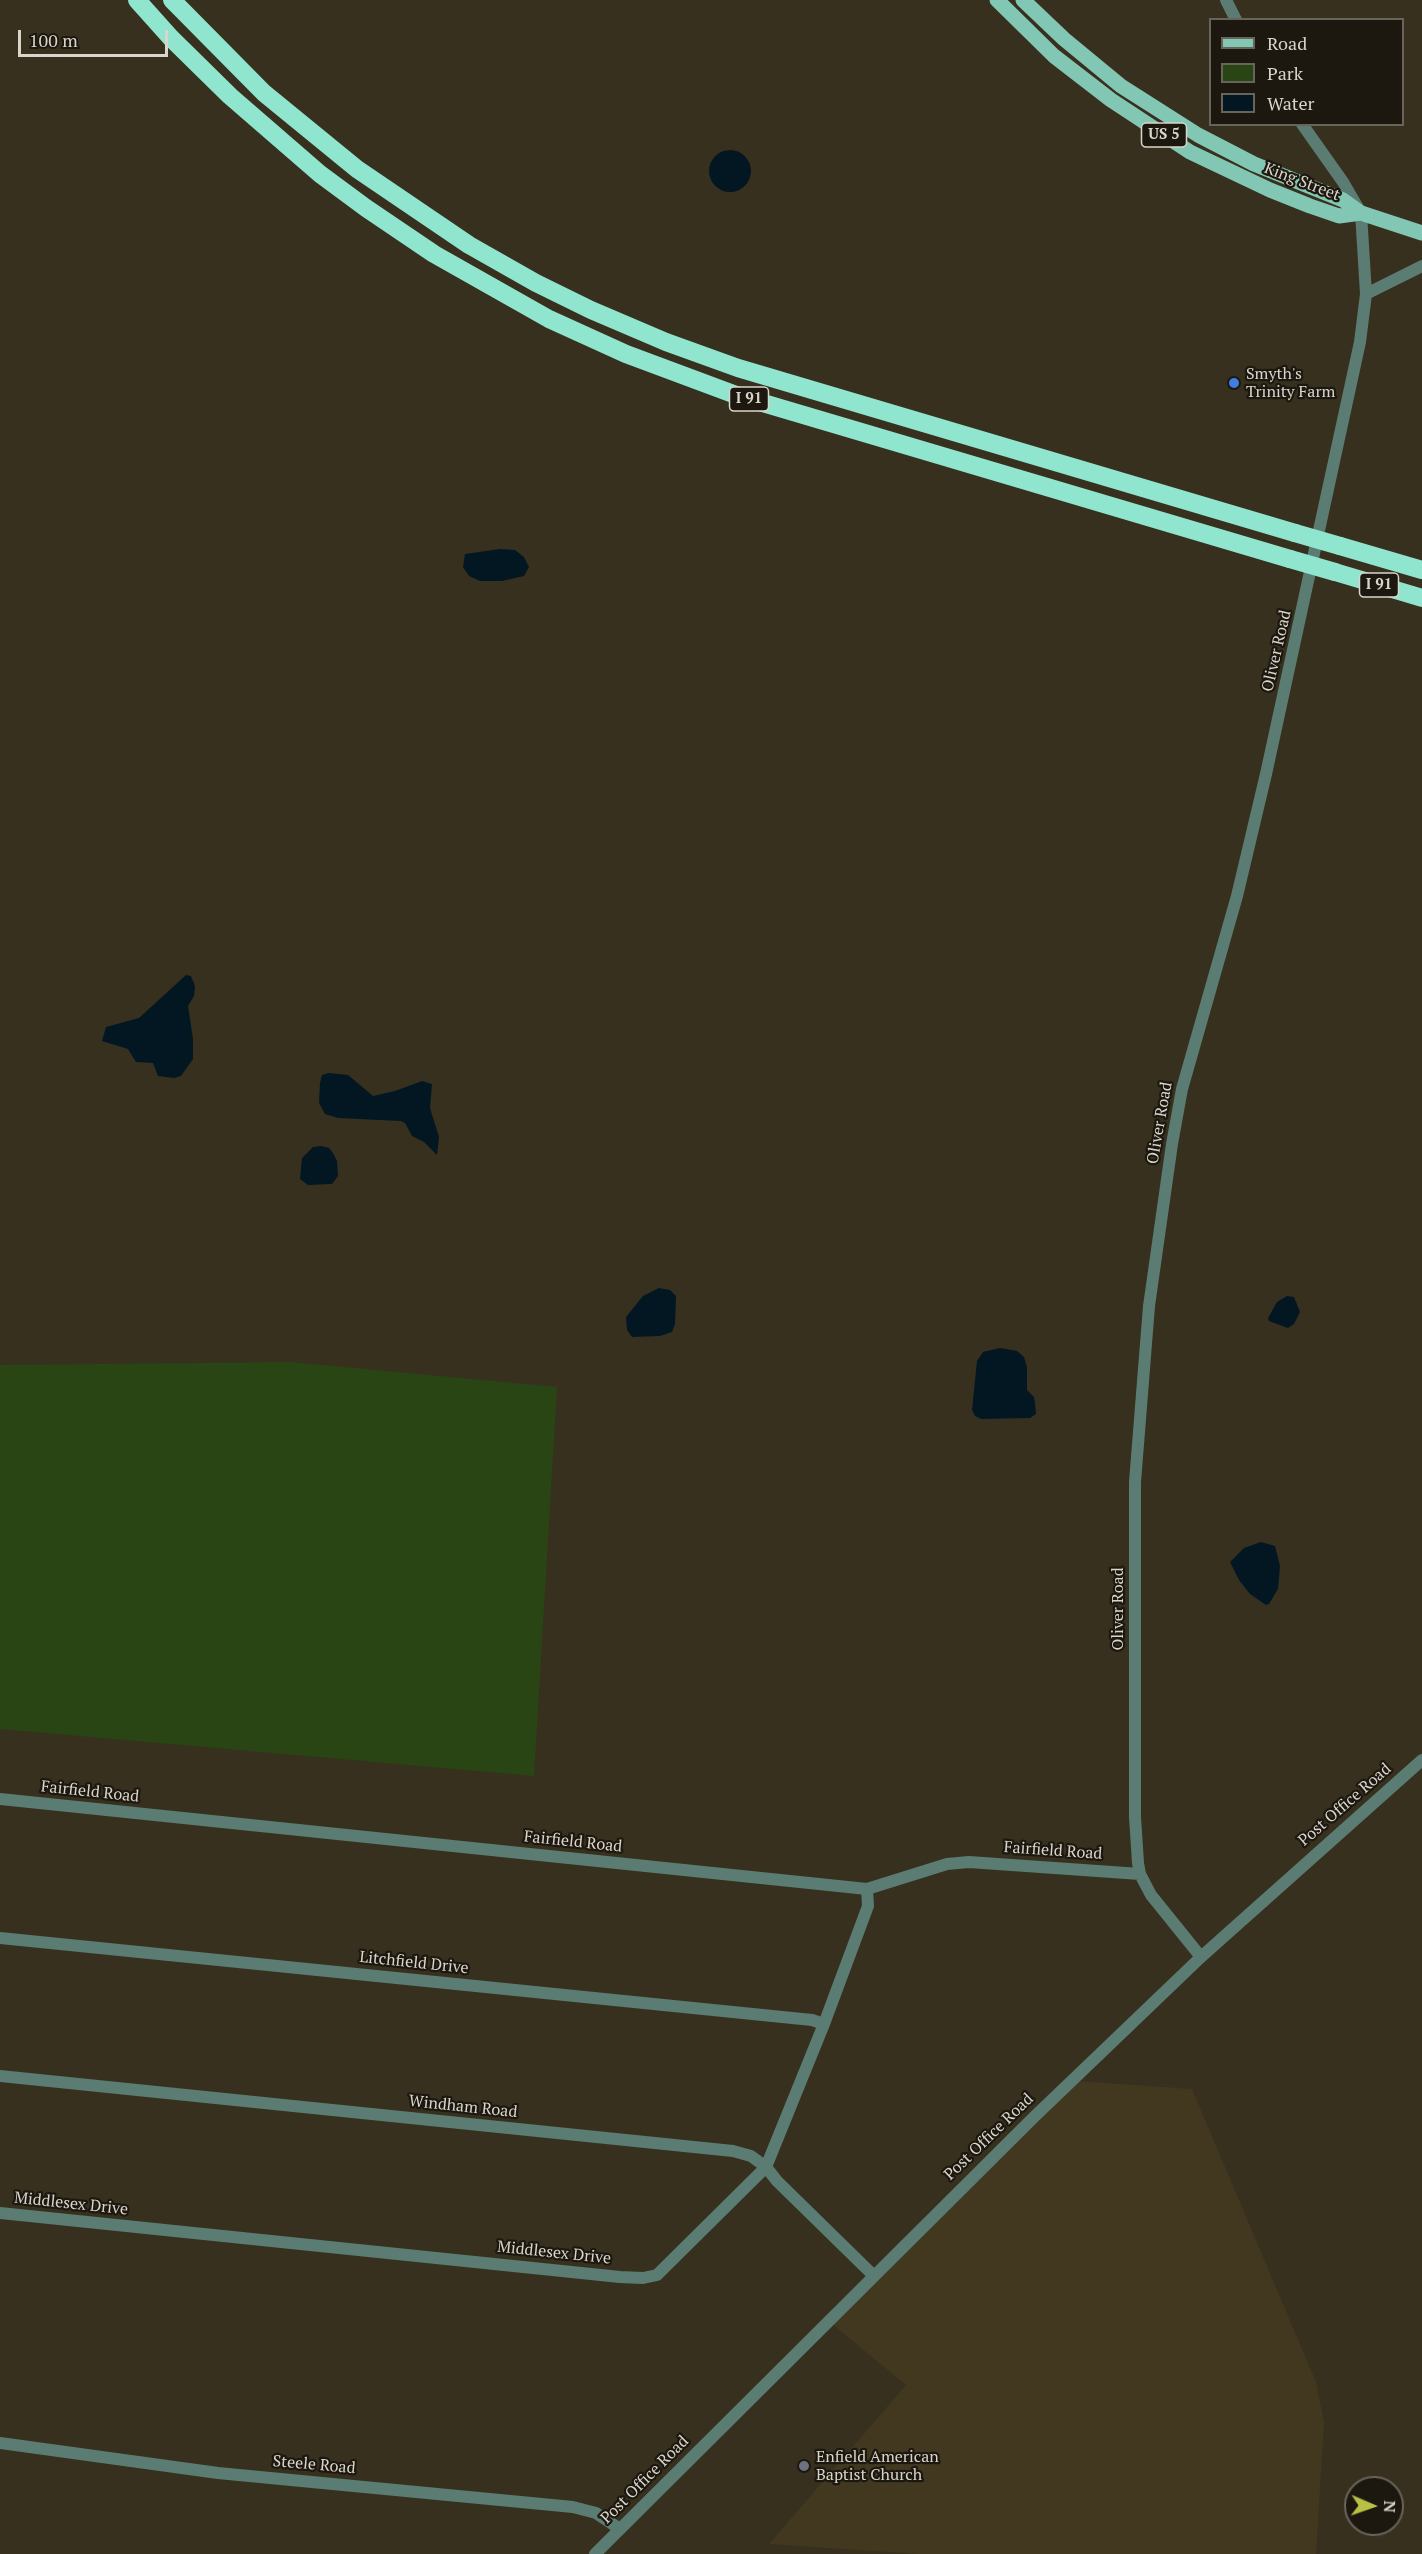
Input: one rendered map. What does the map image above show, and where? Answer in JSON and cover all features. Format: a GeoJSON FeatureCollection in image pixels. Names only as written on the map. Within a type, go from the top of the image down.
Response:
{"type":"FeatureCollection","features":[{"type":"Feature","properties":{"kind":"highway","name":"I 91"},"geometry":{"type":"LineString","coordinates":[[137,0],[188,56],[256,120],[342,191],[434,254],[531,309],[626,354],[754,400],[1422,598]]}},
{"type":"Feature","properties":{"kind":"highway","name":"I 91"},"geometry":{"type":"LineString","coordinates":[[172,0],[269,97],[357,169],[452,235],[536,283],[630,328],[746,370],[1422,570]]}},
{"type":"Feature","properties":{"kind":"main road","name":"King Street"},"geometry":{"type":"LineString","coordinates":[[997,0],[1054,56],[1111,100],[1190,152],[1246,179],[1339,216],[1361,213]]}},
{"type":"Feature","properties":{"kind":"main road","name":"King Street"},"geometry":{"type":"LineString","coordinates":[[1023,0],[1064,39],[1121,86],[1198,135],[1254,164],[1343,200],[1361,213]]}},
{"type":"Feature","properties":{"kind":"main road"},"geometry":{"type":"LineString","coordinates":[[1111,100],[1121,86]]}},
{"type":"Feature","properties":{"kind":"main road"},"geometry":{"type":"LineString","coordinates":[[1246,179],[1254,164]]}},
{"type":"Feature","properties":{"kind":"main road","name":"US 5"},"geometry":{"type":"LineString","coordinates":[[1361,213],[1422,233]]}},
{"type":"Feature","properties":{"kind":"street"},"geometry":{"type":"LineString","coordinates":[[1226,0],[1235,18]]}},
{"type":"Feature","properties":{"kind":"street"},"geometry":{"type":"LineString","coordinates":[[1303,126],[1344,182],[1361,213]]}},
{"type":"Feature","properties":{"kind":"street","name":"Oliver Road"},"geometry":{"type":"LineString","coordinates":[[1201,1957],[1162,1913],[1140,1874],[1135,1817],[1135,1482],[1149,1306],[1182,1089],[1236,896],[1266,774],[1360,342],[1366,294],[1361,213]]}},
{"type":"Feature","properties":{"kind":"street"},"geometry":{"type":"LineString","coordinates":[[1366,294],[1422,266]]}},
{"type":"Feature","properties":{"kind":"street","name":"Post Office Road"},"geometry":{"type":"LineString","coordinates":[[595,2554],[1003,2146],[1201,1957],[1422,1760]]}},
{"type":"Feature","properties":{"kind":"street","name":"Fairfield Road"},"geometry":{"type":"LineString","coordinates":[[0,1799],[867,1889],[947,1863],[969,1862],[1140,1874]]}},
{"type":"Feature","properties":{"kind":"street","name":"Middlesex Drive"},"geometry":{"type":"LineString","coordinates":[[0,2213],[643,2278],[657,2275],[766,2167],[824,2024],[868,1906],[867,1889]]}},
{"type":"Feature","properties":{"kind":"street","name":"Litchfield Drive"},"geometry":{"type":"LineString","coordinates":[[0,1938],[788,2018],[824,2024]]}},
{"type":"Feature","properties":{"kind":"street","name":"Windham Road"},"geometry":{"type":"LineString","coordinates":[[0,2076],[733,2151],[751,2156],[766,2167],[777,2181],[873,2275]]}},
{"type":"Feature","properties":{"kind":"street","name":"Steele Road"},"geometry":{"type":"LineString","coordinates":[[0,2443],[218,2473],[573,2507],[596,2513],[620,2529]]}},
{"type":"Feature","properties":{"kind":"shaded area"},"geometry":{"type":"Polygon","coordinates":[[[1076,2081],[1192,2089],[1316,2382],[1324,2423],[1316,2554],[917,2554],[769,2544],[906,2385],[826,2319],[1076,2081]]]}},
{"type":"Feature","properties":{"kind":"green space"},"geometry":{"type":"Polygon","coordinates":[[[290,1362],[557,1387],[534,1776],[0,1729],[0,1365],[290,1362]]]}},
{"type":"Feature","properties":{"kind":"water"},"geometry":{"type":"Polygon","coordinates":[[[730,150],[738,151],[745,156],[750,163],[750,179],[745,186],[738,191],[730,192],[722,191],[715,186],[710,179],[709,171],[710,163],[715,156],[722,151],[730,150]]]}},
{"type":"Feature","properties":{"kind":"water"},"geometry":{"type":"Polygon","coordinates":[[[500,549],[515,550],[524,557],[529,567],[524,576],[502,581],[480,581],[469,576],[463,567],[465,554],[500,549]]]}},
{"type":"Feature","properties":{"kind":"water"},"geometry":{"type":"Polygon","coordinates":[[[186,975],[191,976],[195,986],[194,996],[188,1006],[193,1039],[193,1059],[181,1076],[174,1078],[158,1076],[153,1063],[136,1062],[128,1049],[102,1041],[106,1027],[139,1018],[186,975]]]}},
{"type":"Feature","properties":{"kind":"water"},"geometry":{"type":"Polygon","coordinates":[[[329,1073],[348,1075],[373,1096],[422,1081],[432,1084],[430,1108],[439,1137],[437,1155],[424,1142],[412,1136],[405,1123],[401,1121],[338,1118],[325,1114],[319,1103],[320,1083],[322,1075],[329,1073]]]}},
{"type":"Feature","properties":{"kind":"water"},"geometry":{"type":"Polygon","coordinates":[[[313,1147],[329,1148],[333,1153],[337,1161],[338,1176],[332,1184],[308,1185],[300,1179],[302,1158],[313,1147]]]}},
{"type":"Feature","properties":{"kind":"water"},"geometry":{"type":"Polygon","coordinates":[[[659,1288],[670,1290],[676,1296],[675,1324],[672,1332],[660,1336],[632,1337],[627,1330],[626,1317],[643,1296],[659,1288]]]}},
{"type":"Feature","properties":{"kind":"water"},"geometry":{"type":"Polygon","coordinates":[[[1287,1296],[1294,1297],[1300,1312],[1294,1324],[1288,1328],[1269,1321],[1268,1318],[1277,1302],[1287,1296]]]}},
{"type":"Feature","properties":{"kind":"water"},"geometry":{"type":"Polygon","coordinates":[[[1000,1348],[1017,1351],[1024,1357],[1027,1367],[1027,1390],[1034,1397],[1035,1403],[1036,1414],[1030,1418],[981,1419],[975,1416],[972,1410],[977,1361],[983,1352],[1000,1348]]]}},
{"type":"Feature","properties":{"kind":"water"},"geometry":{"type":"Polygon","coordinates":[[[1261,1542],[1275,1546],[1280,1566],[1278,1589],[1266,1605],[1250,1594],[1239,1580],[1230,1562],[1244,1548],[1261,1542]]]}},
{"type":"Feature","properties":{"kind":"place","name":"Smyth's Trinity Farm"},"geometry":{"type":"Point","coordinates":[1234,383]}},
{"type":"Feature","properties":{"kind":"place","name":"Enfield American Baptist Church"},"geometry":{"type":"Point","coordinates":[804,2466]}}]}
